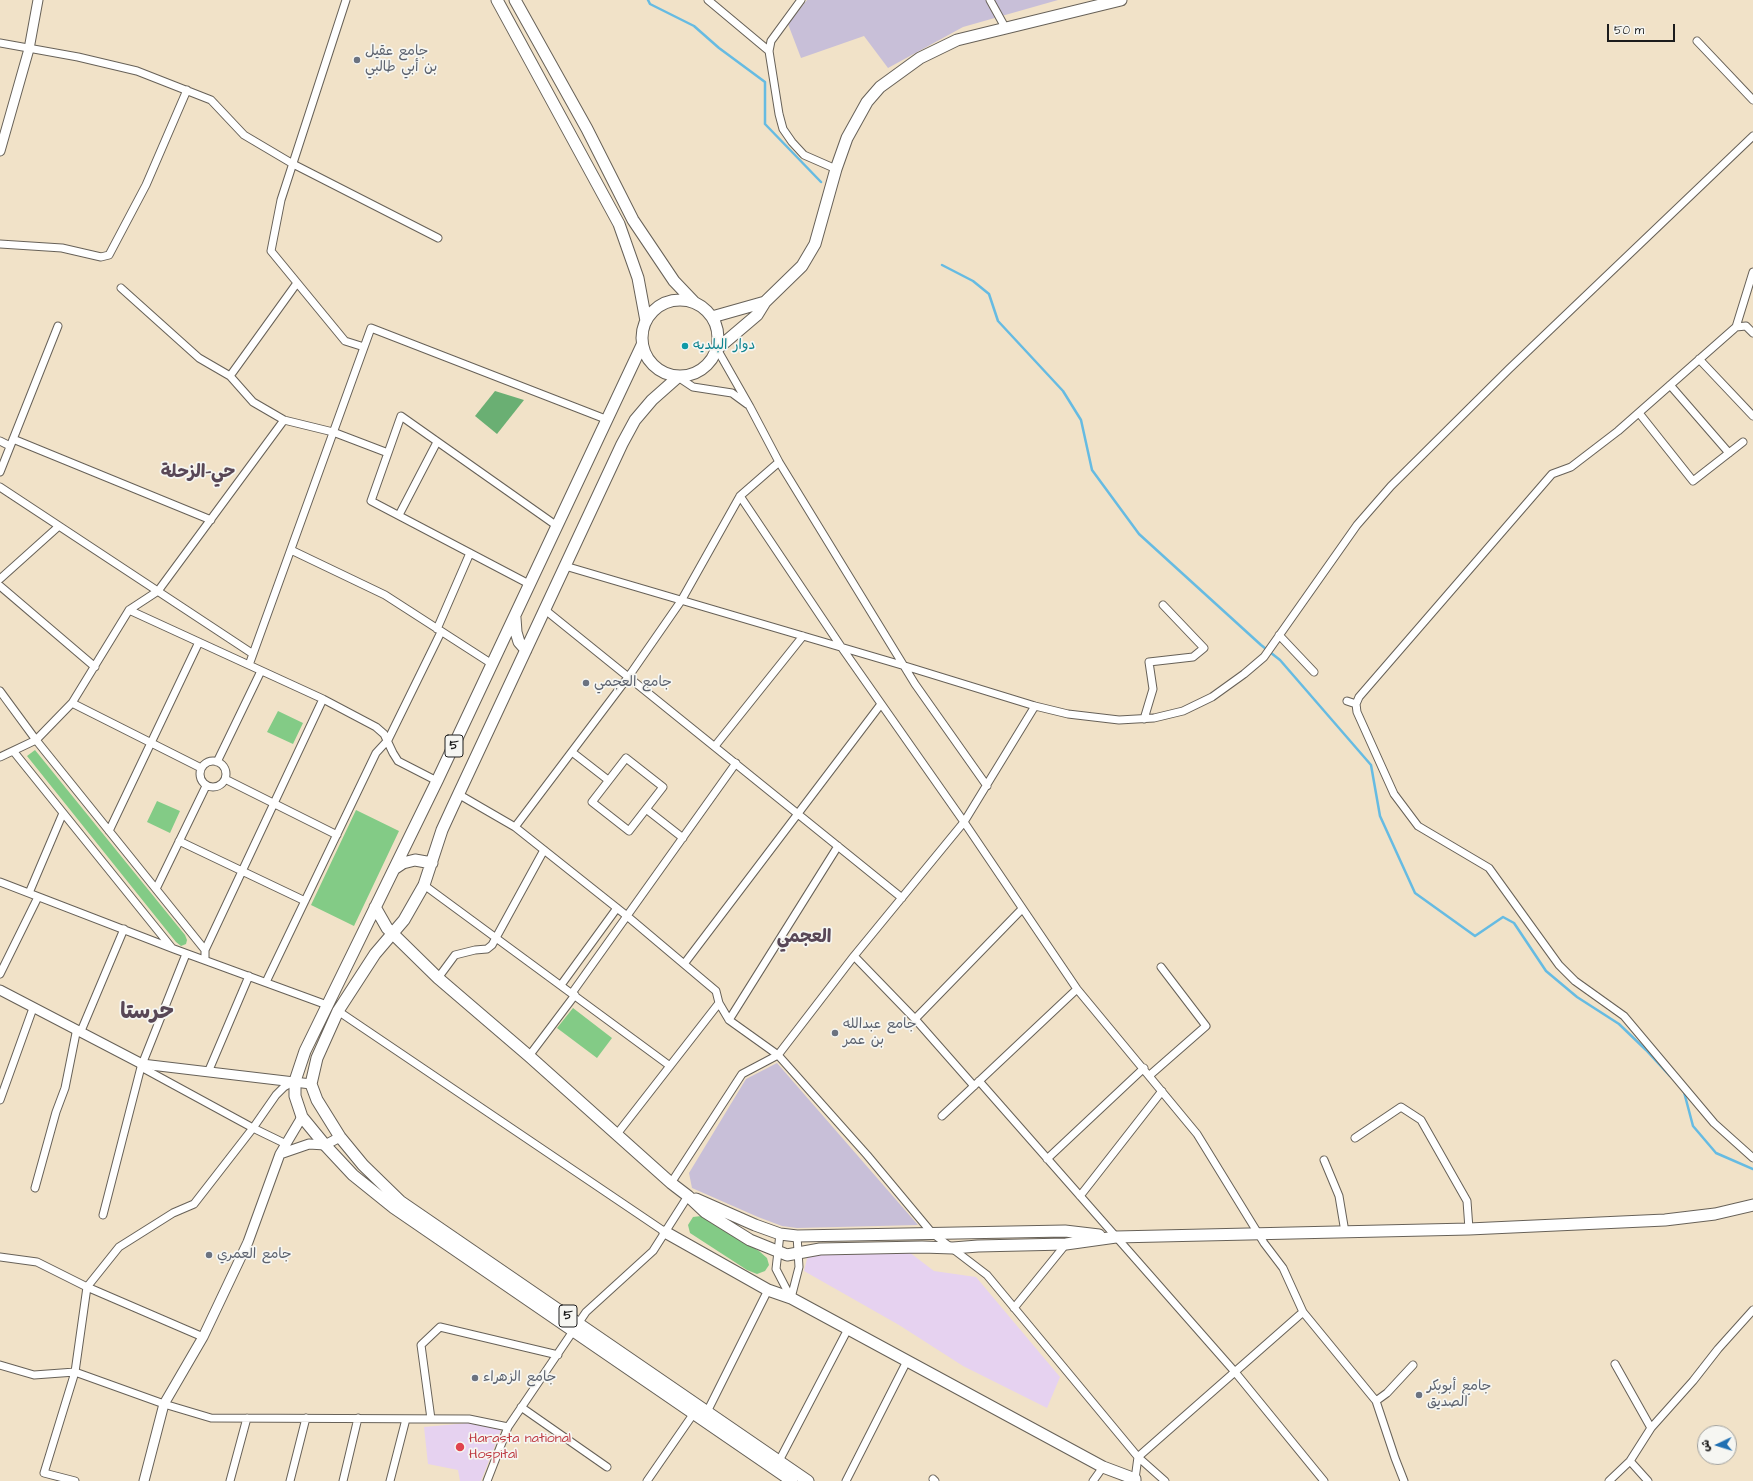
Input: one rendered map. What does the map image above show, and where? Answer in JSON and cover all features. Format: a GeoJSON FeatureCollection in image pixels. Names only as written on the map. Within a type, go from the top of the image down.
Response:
{"type":"FeatureCollection","features":[{"type":"Feature","properties":{"kind":"main road"},"geometry":{"type":"LineString","coordinates":[[497,0],[619,224],[638,278],[646,321]]}},
{"type":"Feature","properties":{"kind":"main road"},"geometry":{"type":"LineString","coordinates":[[515,0],[587,129],[633,220],[674,281],[694,302],[704,308],[712,317],[718,333],[717,349],[711,361],[702,370],[691,375],[678,377],[666,374],[655,367],[647,357],[642,345],[642,333],[646,321],[654,310],[666,302],[680,300],[694,302]]}},
{"type":"Feature","properties":{"kind":"main road"},"geometry":{"type":"LineString","coordinates":[[717,349],[757,315],[765,302],[802,266],[815,244],[836,169],[848,138],[867,102],[890,78],[920,58],[958,40],[1121,0]]}},
{"type":"Feature","properties":{"kind":"main road"},"geometry":{"type":"LineString","coordinates":[[712,317],[765,302]]}},
{"type":"Feature","properties":{"kind":"main road","name":"5"},"geometry":{"type":"LineString","coordinates":[[642,345],[438,781],[305,1051],[295,1081],[296,1101],[302,1118],[325,1145],[353,1175],[394,1208],[707,1412],[808,1481]]}},
{"type":"Feature","properties":{"kind":"main road","name":"5"},"geometry":{"type":"LineString","coordinates":[[678,377],[652,400],[635,420],[622,444],[458,794],[442,830],[424,885],[404,920],[375,954],[338,1011],[317,1058],[311,1084],[317,1100],[340,1137],[363,1165],[400,1201],[694,1413],[792,1481]]}},
{"type":"Feature","properties":{"kind":"main road"},"geometry":{"type":"LineString","coordinates":[[517,612],[515,622],[516,632],[519,642],[526,650]]}},
{"type":"Feature","properties":{"kind":"main road"},"geometry":{"type":"LineString","coordinates":[[394,869],[403,862],[414,860],[432,864]]}},
{"type":"Feature","properties":{"kind":"main road"},"geometry":{"type":"LineString","coordinates":[[375,907],[382,922],[438,978],[706,1212],[750,1240],[787,1255],[820,1250],[922,1247],[953,1248],[1066,1244],[1116,1237],[1469,1229],[1666,1220],[1715,1214],[1753,1205]]}},
{"type":"Feature","properties":{"kind":"main road"},"geometry":{"type":"LineString","coordinates":[[688,1196],[755,1225],[780,1234],[797,1236],[932,1233],[975,1234],[1065,1231],[1116,1237]]}},
{"type":"Feature","properties":{"kind":"main road"},"geometry":{"type":"LineString","coordinates":[[665,1232],[768,1290],[791,1298],[1103,1467],[1135,1480]]}},
{"type":"Feature","properties":{"kind":"street"},"geometry":{"type":"LineString","coordinates":[[0,151],[29,49],[38,0]]}},
{"type":"Feature","properties":{"kind":"street"},"geometry":{"type":"LineString","coordinates":[[346,0],[282,200],[271,251],[345,341],[364,347]]}},
{"type":"Feature","properties":{"kind":"street"},"geometry":{"type":"LineString","coordinates":[[708,0],[769,51]]}},
{"type":"Feature","properties":{"kind":"street"},"geometry":{"type":"LineString","coordinates":[[801,0],[771,41],[769,51],[779,114],[783,129],[804,155],[836,169]]}},
{"type":"Feature","properties":{"kind":"street"},"geometry":{"type":"LineString","coordinates":[[990,0],[1006,29]]}},
{"type":"Feature","properties":{"kind":"street"},"geometry":{"type":"LineString","coordinates":[[1698,41],[1753,100]]}},
{"type":"Feature","properties":{"kind":"street"},"geometry":{"type":"LineString","coordinates":[[0,43],[78,57],[137,71],[211,100],[244,134],[293,164],[438,238]]}},
{"type":"Feature","properties":{"kind":"street"},"geometry":{"type":"LineString","coordinates":[[0,244],[62,248],[101,257],[108,255],[146,185],[187,90]]}},
{"type":"Feature","properties":{"kind":"street"},"geometry":{"type":"LineString","coordinates":[[565,566],[905,666],[1035,706],[1068,714],[1119,720],[1154,718],[1183,711],[1212,697],[1244,674],[1264,657],[1358,525],[1391,486],[1509,368],[1753,136]]}},
{"type":"Feature","properties":{"kind":"street"},"geometry":{"type":"LineString","coordinates":[[1753,272],[1736,327],[1618,431],[1571,467],[1552,474],[1359,697],[1356,704],[1358,712],[1394,794],[1418,826],[1489,868],[1559,965],[1575,981],[1624,1016],[1714,1124],[1753,1158]]}},
{"type":"Feature","properties":{"kind":"street"},"geometry":{"type":"LineString","coordinates":[[230,376],[297,283]]}},
{"type":"Feature","properties":{"kind":"street"},"geometry":{"type":"LineString","coordinates":[[121,288],[199,358],[230,376],[253,402],[284,420],[334,432],[388,453]]}},
{"type":"Feature","properties":{"kind":"street"},"geometry":{"type":"LineString","coordinates":[[0,472],[58,326]]}},
{"type":"Feature","properties":{"kind":"street"},"geometry":{"type":"LineString","coordinates":[[1736,327],[1746,326],[1753,333]]}},
{"type":"Feature","properties":{"kind":"street"},"geometry":{"type":"LineString","coordinates":[[249,665],[371,328],[608,420]]}},
{"type":"Feature","properties":{"kind":"street"},"geometry":{"type":"LineString","coordinates":[[717,349],[779,462],[905,666],[987,786]]}},
{"type":"Feature","properties":{"kind":"street"},"geometry":{"type":"LineString","coordinates":[[1699,359],[1753,416]]}},
{"type":"Feature","properties":{"kind":"street"},"geometry":{"type":"LineString","coordinates":[[678,377],[693,387],[732,393],[750,407]]}},
{"type":"Feature","properties":{"kind":"street"},"geometry":{"type":"LineString","coordinates":[[1670,385],[1729,453]]}},
{"type":"Feature","properties":{"kind":"street"},"geometry":{"type":"LineString","coordinates":[[1639,412],[1693,481],[1743,442]]}},
{"type":"Feature","properties":{"kind":"street"},"geometry":{"type":"LineString","coordinates":[[529,584],[371,501],[401,416],[557,526]]}},
{"type":"Feature","properties":{"kind":"street"},"geometry":{"type":"LineString","coordinates":[[0,758],[36,740],[72,704],[129,610],[158,591],[284,420]]}},
{"type":"Feature","properties":{"kind":"street"},"geometry":{"type":"LineString","coordinates":[[0,441],[11,443],[211,520]]}},
{"type":"Feature","properties":{"kind":"street"},"geometry":{"type":"LineString","coordinates":[[398,515],[437,442]]}},
{"type":"Feature","properties":{"kind":"street"},"geometry":{"type":"LineString","coordinates":[[515,826],[629,676],[681,601],[740,496],[779,462]]}},
{"type":"Feature","properties":{"kind":"street"},"geometry":{"type":"LineString","coordinates":[[0,487],[253,654]]}},
{"type":"Feature","properties":{"kind":"street"},"geometry":{"type":"LineString","coordinates":[[740,496],[842,648],[964,822],[1077,989],[1150,1075],[1197,1134],[1258,1233],[1283,1268],[1303,1312],[1376,1401],[1404,1481]]}},
{"type":"Feature","properties":{"kind":"street"},"geometry":{"type":"LineString","coordinates":[[0,579],[59,526]]}},
{"type":"Feature","properties":{"kind":"street"},"geometry":{"type":"LineString","coordinates":[[291,550],[385,595],[492,664]]}},
{"type":"Feature","properties":{"kind":"street"},"geometry":{"type":"LineString","coordinates":[[266,982],[376,753],[388,740],[439,631],[470,553]]}},
{"type":"Feature","properties":{"kind":"street"},"geometry":{"type":"LineString","coordinates":[[0,586],[95,667]]}},
{"type":"Feature","properties":{"kind":"street"},"geometry":{"type":"LineString","coordinates":[[1144,719],[1153,689],[1150,662],[1193,657],[1204,648],[1163,605]]}},
{"type":"Feature","properties":{"kind":"street"},"geometry":{"type":"LineString","coordinates":[[544,609],[629,676],[902,898]]}},
{"type":"Feature","properties":{"kind":"street"},"geometry":{"type":"LineString","coordinates":[[129,610],[323,699],[376,727],[388,740],[398,761],[438,781]]}},
{"type":"Feature","properties":{"kind":"street"},"geometry":{"type":"LineString","coordinates":[[1279,635],[1314,672]]}},
{"type":"Feature","properties":{"kind":"street"},"geometry":{"type":"LineString","coordinates":[[715,746],[803,636]]}},
{"type":"Feature","properties":{"kind":"street"},"geometry":{"type":"LineString","coordinates":[[109,831],[199,642]]}},
{"type":"Feature","properties":{"kind":"street"},"geometry":{"type":"LineString","coordinates":[[217,762],[261,671]]}},
{"type":"Feature","properties":{"kind":"street"},"geometry":{"type":"LineString","coordinates":[[0,691],[36,740],[205,950]]}},
{"type":"Feature","properties":{"kind":"street"},"geometry":{"type":"LineString","coordinates":[[205,960],[205,950],[323,699]]}},
{"type":"Feature","properties":{"kind":"street"},"geometry":{"type":"LineString","coordinates":[[1347,702],[1356,704]]}},
{"type":"Feature","properties":{"kind":"street"},"geometry":{"type":"LineString","coordinates":[[72,704],[201,768]]}},
{"type":"Feature","properties":{"kind":"street"},"geometry":{"type":"LineString","coordinates":[[684,964],[881,704]]}},
{"type":"Feature","properties":{"kind":"street"},"geometry":{"type":"LineString","coordinates":[[671,1182],[742,1074],[778,1055],[854,956],[964,822],[1035,706]]}},
{"type":"Feature","properties":{"kind":"street"},"geometry":{"type":"LineString","coordinates":[[14,752],[174,949]]}},
{"type":"Feature","properties":{"kind":"street"},"geometry":{"type":"LineString","coordinates":[[572,752],[608,780]]}},
{"type":"Feature","properties":{"kind":"street"},"geometry":{"type":"LineString","coordinates":[[626,758],[663,787],[646,809],[629,831],[592,802],[626,758]]}},
{"type":"Feature","properties":{"kind":"street"},"geometry":{"type":"LineString","coordinates":[[208,762],[217,762],[224,767],[226,775],[225,779],[217,787],[212,788],[206,786],[200,778],[201,768],[208,762]]}},
{"type":"Feature","properties":{"kind":"street"},"geometry":{"type":"LineString","coordinates":[[529,1056],[736,763]]}},
{"type":"Feature","properties":{"kind":"street"},"geometry":{"type":"LineString","coordinates":[[225,779],[337,835]]}},
{"type":"Feature","properties":{"kind":"street"},"geometry":{"type":"LineString","coordinates":[[156,889],[206,786]]}},
{"type":"Feature","properties":{"kind":"street"},"geometry":{"type":"LineString","coordinates":[[458,794],[515,826],[627,916],[716,991],[719,1003],[729,1020],[778,1055],[867,1155],[932,1233],[987,1275],[1138,1457],[1165,1481]]}},
{"type":"Feature","properties":{"kind":"street"},"geometry":{"type":"LineString","coordinates":[[646,809],[683,838]]}},
{"type":"Feature","properties":{"kind":"street"},"geometry":{"type":"LineString","coordinates":[[29,893],[63,813]]}},
{"type":"Feature","properties":{"kind":"street"},"geometry":{"type":"LineString","coordinates":[[179,841],[305,901]]}},
{"type":"Feature","properties":{"kind":"street"},"geometry":{"type":"LineString","coordinates":[[729,1020],[838,846]]}},
{"type":"Feature","properties":{"kind":"street"},"geometry":{"type":"LineString","coordinates":[[438,978],[455,955],[475,950],[487,949],[492,945],[544,850]]}},
{"type":"Feature","properties":{"kind":"street"},"geometry":{"type":"LineString","coordinates":[[0,882],[186,954],[327,1004]]}},
{"type":"Feature","properties":{"kind":"street"},"geometry":{"type":"LineString","coordinates":[[424,885],[497,937],[670,1066]]}},
{"type":"Feature","properties":{"kind":"street"},"geometry":{"type":"LineString","coordinates":[[0,974],[38,897]]}},
{"type":"Feature","properties":{"kind":"street"},"geometry":{"type":"LineString","coordinates":[[561,985],[617,908]]}},
{"type":"Feature","properties":{"kind":"street"},"geometry":{"type":"LineString","coordinates":[[914,1019],[1022,908]]}},
{"type":"Feature","properties":{"kind":"street"},"geometry":{"type":"LineString","coordinates":[[35,1188],[56,1112],[65,1088],[78,1032],[124,929]]}},
{"type":"Feature","properties":{"kind":"street"},"geometry":{"type":"LineString","coordinates":[[103,1215],[141,1065],[186,954]]}},
{"type":"Feature","properties":{"kind":"street"},"geometry":{"type":"LineString","coordinates":[[854,956],[1047,1159],[1235,1372],[1324,1481]]}},
{"type":"Feature","properties":{"kind":"street"},"geometry":{"type":"LineString","coordinates":[[1150,1075],[1206,1026],[1161,967]]}},
{"type":"Feature","properties":{"kind":"street"},"geometry":{"type":"LineString","coordinates":[[209,1070],[249,976]]}},
{"type":"Feature","properties":{"kind":"street"},"geometry":{"type":"LineString","coordinates":[[942,1116],[1077,989]]}},
{"type":"Feature","properties":{"kind":"street"},"geometry":{"type":"LineString","coordinates":[[0,990],[141,1065],[253,1128],[286,1144]]}},
{"type":"Feature","properties":{"kind":"street"},"geometry":{"type":"LineString","coordinates":[[0,994],[32,1011],[78,1032]]}},
{"type":"Feature","properties":{"kind":"street"},"geometry":{"type":"LineString","coordinates":[[617,1134],[719,1003]]}},
{"type":"Feature","properties":{"kind":"street"},"geometry":{"type":"LineString","coordinates":[[0,1100],[32,1011]]}},
{"type":"Feature","properties":{"kind":"street"},"geometry":{"type":"LineString","coordinates":[[338,1011],[665,1232]]}},
{"type":"Feature","properties":{"kind":"street"},"geometry":{"type":"LineString","coordinates":[[141,1065],[209,1070],[311,1084]]}},
{"type":"Feature","properties":{"kind":"street"},"geometry":{"type":"LineString","coordinates":[[1047,1159],[1144,1068]]}},
{"type":"Feature","properties":{"kind":"street"},"geometry":{"type":"LineString","coordinates":[[75,1481],[44,1473],[75,1372],[86,1287],[119,1247],[172,1213],[194,1204],[280,1091],[295,1081]]}},
{"type":"Feature","properties":{"kind":"street"},"geometry":{"type":"LineString","coordinates":[[1080,1196],[1162,1091]]}},
{"type":"Feature","properties":{"kind":"street"},"geometry":{"type":"LineString","coordinates":[[1355,1138],[1401,1107],[1421,1120],[1466,1201],[1469,1229]]}},
{"type":"Feature","properties":{"kind":"street"},"geometry":{"type":"LineString","coordinates":[[144,1481],[164,1404],[203,1337],[248,1242],[280,1154],[302,1118]]}},
{"type":"Feature","properties":{"kind":"street"},"geometry":{"type":"LineString","coordinates":[[280,1154],[309,1144],[325,1145],[340,1137]]}},
{"type":"Feature","properties":{"kind":"street"},"geometry":{"type":"LineString","coordinates":[[1324,1160],[1339,1196],[1345,1232]]}},
{"type":"Feature","properties":{"kind":"street"},"geometry":{"type":"LineString","coordinates":[[487,1481],[508,1427],[586,1312],[653,1251],[688,1196]]}},
{"type":"Feature","properties":{"kind":"street"},"geometry":{"type":"LineString","coordinates":[[780,1234],[776,1269],[791,1298]]}},
{"type":"Feature","properties":{"kind":"street"},"geometry":{"type":"LineString","coordinates":[[791,1298],[799,1267],[797,1236]]}},
{"type":"Feature","properties":{"kind":"street"},"geometry":{"type":"LineString","coordinates":[[1014,1308],[1066,1244]]}},
{"type":"Feature","properties":{"kind":"street"},"geometry":{"type":"LineString","coordinates":[[0,1257],[37,1262],[86,1287],[203,1337]]}},
{"type":"Feature","properties":{"kind":"street"},"geometry":{"type":"LineString","coordinates":[[707,1412],[768,1290]]}},
{"type":"Feature","properties":{"kind":"street"},"geometry":{"type":"LineString","coordinates":[[1609,1481],[1630,1461],[1651,1428],[1694,1381],[1718,1349],[1753,1310]]}},
{"type":"Feature","properties":{"kind":"street"},"geometry":{"type":"LineString","coordinates":[[1135,1480],[1138,1457],[1303,1312]]}},
{"type":"Feature","properties":{"kind":"street"},"geometry":{"type":"LineString","coordinates":[[431,1419],[421,1346],[440,1327],[558,1355]]}},
{"type":"Feature","properties":{"kind":"street"},"geometry":{"type":"LineString","coordinates":[[779,1461],[848,1329]]}},
{"type":"Feature","properties":{"kind":"street"},"geometry":{"type":"LineString","coordinates":[[846,1481],[907,1361]]}},
{"type":"Feature","properties":{"kind":"street"},"geometry":{"type":"LineString","coordinates":[[1615,1364],[1651,1428]]}},
{"type":"Feature","properties":{"kind":"street"},"geometry":{"type":"LineString","coordinates":[[0,1365],[34,1375],[75,1372],[164,1404],[211,1418],[469,1419],[508,1427]]}},
{"type":"Feature","properties":{"kind":"street"},"geometry":{"type":"LineString","coordinates":[[1376,1401],[1387,1393],[1413,1365]]}},
{"type":"Feature","properties":{"kind":"street"},"geometry":{"type":"LineString","coordinates":[[522,1407],[607,1467]]}},
{"type":"Feature","properties":{"kind":"street"},"geometry":{"type":"LineString","coordinates":[[647,1481],[694,1413]]}},
{"type":"Feature","properties":{"kind":"street"},"geometry":{"type":"LineString","coordinates":[[230,1481],[247,1418]]}},
{"type":"Feature","properties":{"kind":"street"},"geometry":{"type":"LineString","coordinates":[[290,1481],[306,1418]]}},
{"type":"Feature","properties":{"kind":"street"},"geometry":{"type":"LineString","coordinates":[[343,1481],[358,1418]]}},
{"type":"Feature","properties":{"kind":"street"},"geometry":{"type":"LineString","coordinates":[[390,1481],[406,1419]]}},
{"type":"Feature","properties":{"kind":"street"},"geometry":{"type":"LineString","coordinates":[[1630,1461],[1648,1481]]}},
{"type":"Feature","properties":{"kind":"street"},"geometry":{"type":"LineString","coordinates":[[1093,1481],[1103,1467]]}},
{"type":"Feature","properties":{"kind":"shaded area"},"geometry":{"type":"Polygon","coordinates":[[[807,0],[1058,0],[963,27],[888,68],[864,36],[801,58],[788,24],[807,0]]]}},
{"type":"Feature","properties":{"kind":"shaded area"},"geometry":{"type":"Polygon","coordinates":[[[777,1063],[918,1225],[797,1228],[782,1226],[692,1188],[689,1173],[746,1079],[777,1063]]]}},
{"type":"Feature","properties":{"kind":"shaded area"},"geometry":{"type":"Polygon","coordinates":[[[909,1252],[934,1271],[976,1277],[1060,1377],[1047,1408],[963,1366],[899,1325],[804,1271],[808,1255],[818,1253],[909,1252]]]}},
{"type":"Feature","properties":{"kind":"shaded area","name":"Harasta national Hospital"},"geometry":{"type":"Polygon","coordinates":[[[468,1423],[501,1430],[481,1481],[460,1481],[458,1470],[428,1464],[424,1427],[468,1423]]]}},
{"type":"Feature","properties":{"kind":"green space"},"geometry":{"type":"Polygon","coordinates":[[[495,391],[524,400],[497,434],[475,416],[495,391]]]}},
{"type":"Feature","properties":{"kind":"green space"},"geometry":{"type":"Polygon","coordinates":[[[278,711],[303,723],[293,744],[267,732],[278,711]]]}},
{"type":"Feature","properties":{"kind":"green space"},"geometry":{"type":"Polygon","coordinates":[[[35,750],[185,935],[187,940],[186,944],[181,946],[176,942],[27,756],[35,750]]]}},
{"type":"Feature","properties":{"kind":"green space"},"geometry":{"type":"Polygon","coordinates":[[[157,801],[180,811],[170,833],[147,822],[157,801]]]}},
{"type":"Feature","properties":{"kind":"green space"},"geometry":{"type":"Polygon","coordinates":[[[356,810],[399,831],[354,926],[311,905],[356,810]]]}},
{"type":"Feature","properties":{"kind":"green space"},"geometry":{"type":"Polygon","coordinates":[[[573,1008],[612,1038],[597,1058],[557,1028],[573,1008]]]}},
{"type":"Feature","properties":{"kind":"green space"},"geometry":{"type":"Polygon","coordinates":[[[701,1216],[759,1251],[767,1258],[769,1265],[765,1271],[757,1274],[747,1270],[690,1233],[688,1225],[693,1217],[701,1216]]]}},
{"type":"Feature","properties":{"kind":"waterway"},"geometry":{"type":"LineString","coordinates":[[648,0],[650,4],[694,26],[719,48],[765,82],[765,124],[821,182]]}},
{"type":"Feature","properties":{"kind":"waterway"},"geometry":{"type":"LineString","coordinates":[[942,265],[973,281],[989,294],[998,321],[1063,391],[1081,420],[1092,470],[1139,534],[1261,645],[1280,660],[1371,765],[1380,816],[1415,893],[1475,936],[1503,917],[1514,923],[1546,971],[1577,997],[1619,1024],[1670,1076]]}},
{"type":"Feature","properties":{"kind":"waterway"},"geometry":{"type":"LineString","coordinates":[[1684,1092],[1693,1126],[1716,1153],[1753,1169]]}},
{"type":"Feature","properties":{"kind":"place","name":"جامع عقيل بن أبي طالبي"},"geometry":{"type":"Point","coordinates":[357,60]}},
{"type":"Feature","properties":{"kind":"place","name":"دوار البلديه"},"geometry":{"type":"Point","coordinates":[685,346]}},
{"type":"Feature","properties":{"kind":"place","name":"جامع العجمي"},"geometry":{"type":"Point","coordinates":[586,683]}},
{"type":"Feature","properties":{"kind":"place","name":"جامع عبدالله بن عمر"},"geometry":{"type":"Point","coordinates":[835,1033]}},
{"type":"Feature","properties":{"kind":"place","name":"جامع العمري"},"geometry":{"type":"Point","coordinates":[209,1255]}},
{"type":"Feature","properties":{"kind":"place","name":"جامع الزهراء"},"geometry":{"type":"Point","coordinates":[475,1378]}},
{"type":"Feature","properties":{"kind":"place","name":"جامع أبوبكر الصديق"},"geometry":{"type":"Point","coordinates":[1419,1395]}},
{"type":"Feature","properties":{"kind":"place","name":"Harasta national Hospital"},"geometry":{"type":"Point","coordinates":[460,1447]}},
{"type":"Feature","properties":{"kind":"district","name":"حي-الزحلة"},"geometry":{"type":"Point","coordinates":[198,473]}},
{"type":"Feature","properties":{"kind":"district","name":"العجمي"},"geometry":{"type":"Point","coordinates":[804,938]}},
{"type":"Feature","properties":{"kind":"district","name":"حرستا"},"geometry":{"type":"Point","coordinates":[147,1013]}}]}
